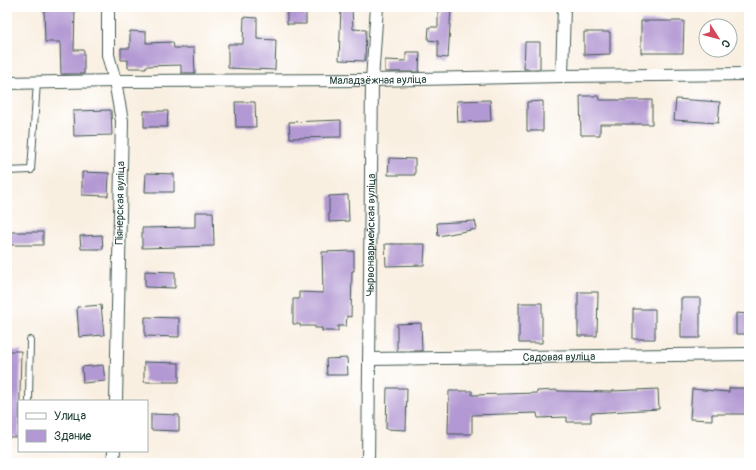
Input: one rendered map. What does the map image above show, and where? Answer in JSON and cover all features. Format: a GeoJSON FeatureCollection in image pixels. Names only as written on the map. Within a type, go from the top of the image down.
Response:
{"type":"FeatureCollection","features":[{"type":"Feature","properties":{"kind":"street","name":"Піянерская вуліца"},"geometry":{"type":"LineString","coordinates":[[108,7],[108,55],[116,81],[122,122],[116,400]]}},
{"type":"Feature","properties":{"kind":"street","name":"Чырвонаармейская вуліца"},"geometry":{"type":"LineString","coordinates":[[368,463],[372,80],[377,7]]}},
{"type":"Feature","properties":{"kind":"street"},"geometry":{"type":"LineString","coordinates":[[562,76],[564,7]]}},
{"type":"Feature","properties":{"kind":"street","name":"Маладзёжная вуліца"},"geometry":{"type":"LineString","coordinates":[[7,83],[372,80],[749,74]]}},
{"type":"Feature","properties":{"kind":"street","name":"Садовая вуліца"},"geometry":{"type":"LineString","coordinates":[[368,359],[749,354]]}},
{"type":"Feature","properties":{"kind":"street"},"geometry":{"type":"LineString","coordinates":[[113,463],[114,452]]}},
{"type":"Feature","properties":{"kind":"lane"},"geometry":{"type":"LineString","coordinates":[[7,171],[31,170],[37,82]]}},
{"type":"Feature","properties":{"kind":"lane"},"geometry":{"type":"LineString","coordinates":[[29,400],[30,340]]}},
{"type":"Feature","properties":{"kind":"building"},"geometry":{"type":"Polygon","coordinates":[[[44,7],[75,7],[74,50],[84,50],[84,74],[61,74],[60,42],[45,42],[44,7]]]}},
{"type":"Feature","properties":{"kind":"building"},"geometry":{"type":"Polygon","coordinates":[[[287,7],[306,7],[306,24],[287,24],[287,7]]]}},
{"type":"Feature","properties":{"kind":"building"},"geometry":{"type":"Polygon","coordinates":[[[341,7],[352,7],[353,29],[366,30],[365,61],[339,60],[341,7]]]}},
{"type":"Feature","properties":{"kind":"building"},"geometry":{"type":"Polygon","coordinates":[[[438,9],[451,9],[448,58],[438,57],[438,41],[428,40],[429,27],[438,27],[438,9]]]}},
{"type":"Feature","properties":{"kind":"building"},"geometry":{"type":"Polygon","coordinates":[[[244,17],[257,18],[257,39],[276,40],[275,70],[228,68],[228,44],[243,44],[244,17]]]}},
{"type":"Feature","properties":{"kind":"building"},"geometry":{"type":"Polygon","coordinates":[[[641,21],[684,21],[683,53],[641,53],[641,21]]]}},
{"type":"Feature","properties":{"kind":"building"},"geometry":{"type":"Polygon","coordinates":[[[130,31],[146,32],[146,43],[173,42],[174,48],[194,48],[195,73],[181,73],[181,65],[128,68],[128,60],[121,60],[121,48],[130,48],[130,31]]]}},
{"type":"Feature","properties":{"kind":"building"},"geometry":{"type":"Polygon","coordinates":[[[584,32],[610,32],[610,54],[584,55],[584,32]]]}},
{"type":"Feature","properties":{"kind":"building"},"geometry":{"type":"Polygon","coordinates":[[[525,42],[540,42],[540,69],[524,69],[525,42]]]}},
{"type":"Feature","properties":{"kind":"building"},"geometry":{"type":"Polygon","coordinates":[[[406,52],[420,52],[419,72],[385,72],[385,60],[406,61],[406,52]]]}},
{"type":"Feature","properties":{"kind":"building"},"geometry":{"type":"Polygon","coordinates":[[[580,96],[599,96],[600,100],[652,100],[652,124],[600,124],[600,135],[581,135],[580,96]]]}},
{"type":"Feature","properties":{"kind":"building"},"geometry":{"type":"Polygon","coordinates":[[[676,99],[720,102],[718,123],[674,120],[676,99]]]}},
{"type":"Feature","properties":{"kind":"building"},"geometry":{"type":"Polygon","coordinates":[[[490,100],[491,121],[458,122],[457,101],[490,100]]]}},
{"type":"Feature","properties":{"kind":"building"},"geometry":{"type":"Polygon","coordinates":[[[543,101],[543,131],[527,131],[527,102],[543,101]]]}},
{"type":"Feature","properties":{"kind":"building"},"geometry":{"type":"Polygon","coordinates":[[[235,102],[255,102],[256,127],[236,127],[235,102]]]}},
{"type":"Feature","properties":{"kind":"building"},"geometry":{"type":"Polygon","coordinates":[[[111,110],[112,135],[74,136],[73,111],[111,110]]]}},
{"type":"Feature","properties":{"kind":"building"},"geometry":{"type":"Polygon","coordinates":[[[144,111],[168,111],[167,127],[144,127],[144,111]]]}},
{"type":"Feature","properties":{"kind":"building"},"geometry":{"type":"Polygon","coordinates":[[[341,120],[341,137],[290,138],[289,122],[341,120]]]}},
{"type":"Feature","properties":{"kind":"building"},"geometry":{"type":"Polygon","coordinates":[[[389,158],[415,159],[415,175],[388,175],[389,158]]]}},
{"type":"Feature","properties":{"kind":"building"},"geometry":{"type":"Polygon","coordinates":[[[82,172],[109,173],[108,196],[82,195],[82,172]]]}},
{"type":"Feature","properties":{"kind":"building"},"geometry":{"type":"Polygon","coordinates":[[[146,173],[174,174],[174,192],[145,192],[146,173]]]}},
{"type":"Feature","properties":{"kind":"building"},"geometry":{"type":"Polygon","coordinates":[[[348,195],[349,221],[329,222],[329,196],[348,195]]]}},
{"type":"Feature","properties":{"kind":"building"},"geometry":{"type":"Polygon","coordinates":[[[195,212],[213,212],[214,246],[142,248],[142,228],[195,227],[195,212]]]}},
{"type":"Feature","properties":{"kind":"building"},"geometry":{"type":"Polygon","coordinates":[[[475,221],[477,229],[438,236],[437,223],[475,221]]]}},
{"type":"Feature","properties":{"kind":"building"},"geometry":{"type":"Polygon","coordinates":[[[7,232],[43,232],[43,245],[7,245],[7,232]]]}},
{"type":"Feature","properties":{"kind":"building"},"geometry":{"type":"Polygon","coordinates":[[[102,235],[103,249],[81,249],[80,236],[102,235]]]}},
{"type":"Feature","properties":{"kind":"building"},"geometry":{"type":"Polygon","coordinates":[[[385,244],[425,244],[424,265],[386,266],[385,244]]]}},
{"type":"Feature","properties":{"kind":"building"},"geometry":{"type":"Polygon","coordinates":[[[354,251],[351,317],[347,316],[346,326],[338,326],[338,331],[322,331],[322,328],[315,328],[315,326],[300,326],[300,324],[293,324],[293,299],[299,299],[299,292],[323,293],[322,252],[354,251]]]}},
{"type":"Feature","properties":{"kind":"building"},"geometry":{"type":"Polygon","coordinates":[[[145,271],[175,272],[175,288],[145,287],[145,271]]]}},
{"type":"Feature","properties":{"kind":"building"},"geometry":{"type":"Polygon","coordinates":[[[578,292],[598,292],[597,336],[578,336],[578,292]]]}},
{"type":"Feature","properties":{"kind":"building"},"geometry":{"type":"Polygon","coordinates":[[[681,298],[700,298],[700,338],[681,338],[681,298]]]}},
{"type":"Feature","properties":{"kind":"building"},"geometry":{"type":"Polygon","coordinates":[[[519,303],[542,303],[542,343],[519,343],[519,303]]]}},
{"type":"Feature","properties":{"kind":"building"},"geometry":{"type":"Polygon","coordinates":[[[101,305],[104,335],[79,337],[77,307],[101,305]]]}},
{"type":"Feature","properties":{"kind":"building"},"geometry":{"type":"Polygon","coordinates":[[[633,309],[655,309],[655,339],[633,339],[633,309]]]}},
{"type":"Feature","properties":{"kind":"building"},"geometry":{"type":"Polygon","coordinates":[[[736,313],[749,314],[749,334],[736,334],[736,313]]]}},
{"type":"Feature","properties":{"kind":"building"},"geometry":{"type":"Polygon","coordinates":[[[145,317],[179,318],[179,337],[145,336],[145,317]]]}},
{"type":"Feature","properties":{"kind":"building"},"geometry":{"type":"Polygon","coordinates":[[[421,323],[422,351],[397,351],[397,324],[421,323]]]}},
{"type":"Feature","properties":{"kind":"building"},"geometry":{"type":"Polygon","coordinates":[[[7,351],[21,351],[20,400],[18,400],[18,437],[7,437],[7,351]]]}},
{"type":"Feature","properties":{"kind":"building"},"geometry":{"type":"Polygon","coordinates":[[[347,358],[348,375],[327,375],[326,359],[347,358]]]}},
{"type":"Feature","properties":{"kind":"building"},"geometry":{"type":"Polygon","coordinates":[[[144,362],[179,363],[179,382],[144,382],[144,362]]]}},
{"type":"Feature","properties":{"kind":"building"},"geometry":{"type":"Polygon","coordinates":[[[103,365],[105,381],[83,383],[82,367],[103,365]]]}},
{"type":"Feature","properties":{"kind":"building"},"geometry":{"type":"Polygon","coordinates":[[[387,388],[407,388],[406,430],[386,429],[387,388]]]}},
{"type":"Feature","properties":{"kind":"building"},"geometry":{"type":"Polygon","coordinates":[[[729,388],[749,388],[749,414],[712,414],[712,420],[690,419],[692,389],[729,392],[729,388]]]}},
{"type":"Feature","properties":{"kind":"building"},"geometry":{"type":"Polygon","coordinates":[[[658,389],[659,409],[591,413],[591,422],[567,422],[567,417],[538,418],[537,413],[472,415],[472,434],[448,434],[449,391],[472,391],[472,395],[537,393],[537,391],[558,390],[612,392],[658,389]]]}},
{"type":"Feature","properties":{"kind":"building"},"geometry":{"type":"Polygon","coordinates":[[[151,414],[179,415],[179,431],[151,430],[151,414]]]}}]}
